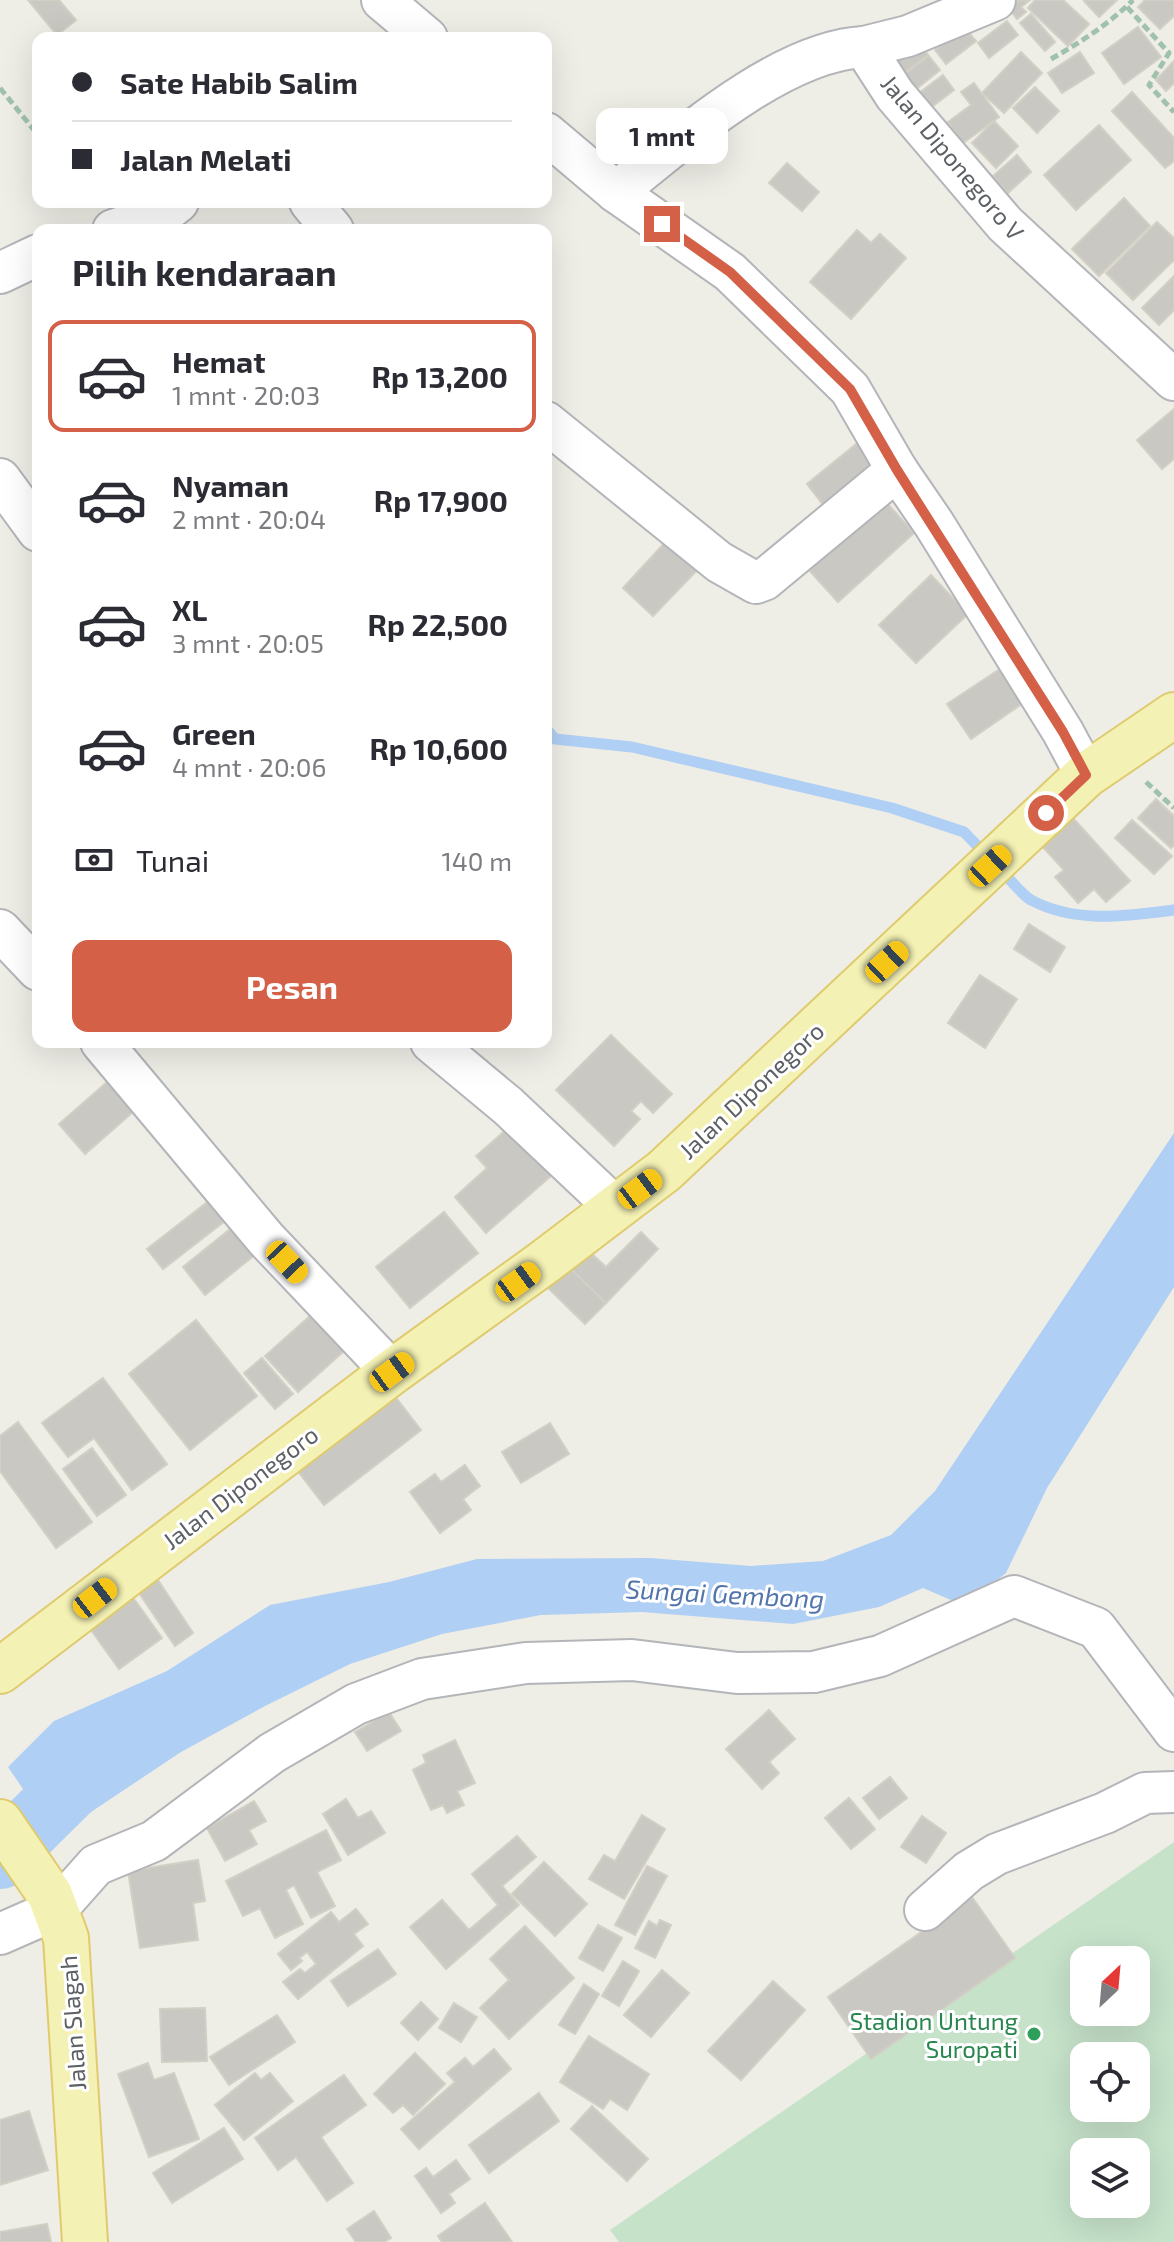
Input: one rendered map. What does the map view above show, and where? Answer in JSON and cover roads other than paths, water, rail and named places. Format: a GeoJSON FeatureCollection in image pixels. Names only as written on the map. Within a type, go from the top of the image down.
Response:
{"type":"FeatureCollection","features":[{"type":"Feature","properties":{"kind":"main road","name":"Jalan Diponegoro"},"geometry":{"type":"LineString","coordinates":[[0,1671],[392,1372],[664,1171],[1086,775],[1174,715]]}},
{"type":"Feature","properties":{"kind":"main road","name":"Jalan Slagah"},"geometry":{"type":"LineString","coordinates":[[0,1822],[53,1902],[66,1938],[85,2242]]}},
{"type":"Feature","properties":{"kind":"street"},"geometry":{"type":"LineString","coordinates":[[616,192],[728,106],[800,63],[842,48],[908,36],[995,0]]}},
{"type":"Feature","properties":{"kind":"street","name":"Jalan Diponegoro V"},"geometry":{"type":"LineString","coordinates":[[878,42],[895,95],[1005,224],[1174,380]]}},
{"type":"Feature","properties":{"kind":"street"},"geometry":{"type":"LineString","coordinates":[[552,138],[616,192],[730,272],[850,389],[897,470],[1063,732],[1086,775]]}},
{"type":"Feature","properties":{"kind":"street"},"geometry":{"type":"LineString","coordinates":[[131,224],[170,208]]}},
{"type":"Feature","properties":{"kind":"street"},"geometry":{"type":"LineString","coordinates":[[315,208],[328,224]]}},
{"type":"Feature","properties":{"kind":"street"},"geometry":{"type":"LineString","coordinates":[[0,273],[32,258]]}},
{"type":"Feature","properties":{"kind":"street"},"geometry":{"type":"LineString","coordinates":[[552,427],[719,562],[756,583],[764,580],[897,470]]}},
{"type":"Feature","properties":{"kind":"street"},"geometry":{"type":"LineString","coordinates":[[0,479],[32,523]]}},
{"type":"Feature","properties":{"kind":"street"},"geometry":{"type":"LineString","coordinates":[[0,930],[32,964]]}},
{"type":"Feature","properties":{"kind":"street"},"geometry":{"type":"LineString","coordinates":[[106,1048],[266,1239],[392,1372]]}},
{"type":"Feature","properties":{"kind":"street"},"geometry":{"type":"LineString","coordinates":[[438,1048],[508,1106],[615,1207]]}},
{"type":"Feature","properties":{"kind":"street"},"geometry":{"type":"LineString","coordinates":[[0,1934],[53,1902],[96,1865],[154,1841],[272,1753],[356,1704],[422,1679],[526,1663],[632,1660],[737,1673],[814,1672],[880,1656],[1014,1596],[1096,1628],[1174,1731]]}},
{"type":"Feature","properties":{"kind":"street"},"geometry":{"type":"LineString","coordinates":[[925,1910],[969,1871],[997,1854],[1105,1813],[1145,1793],[1174,1792]]}},
{"type":"Feature","properties":{"kind":"water"},"geometry":{"type":"Polygon","coordinates":[[[1174,1133],[1174,1287],[1047,1488],[1006,1573],[965,1606],[923,1588],[879,1607],[793,1624],[642,1612],[541,1615],[442,1634],[350,1664],[265,1706],[181,1752],[55,1836],[8,1767],[54,1721],[167,1671],[270,1605],[389,1582],[477,1559],[650,1558],[751,1566],[823,1561],[891,1535],[935,1491],[1174,1133]]]}},
{"type":"Feature","properties":{"kind":"waterway"},"geometry":{"type":"LineString","coordinates":[[552,736],[555,739],[632,747],[892,808],[964,832],[988,857]]}},
{"type":"Feature","properties":{"kind":"waterway"},"geometry":{"type":"LineString","coordinates":[[1000,869],[1031,900],[1066,913],[1101,916],[1174,910]]}},
{"type":"Feature","properties":{"kind":"waterway","name":"Sungai Gembong"},"geometry":{"type":"LineString","coordinates":[[0,1857],[93,1765],[106,1759]]}},
{"type":"Feature","properties":{"kind":"place","name":"Stadion Untung Suropati"},"geometry":{"type":"Point","coordinates":[1034,2034]}}]}
